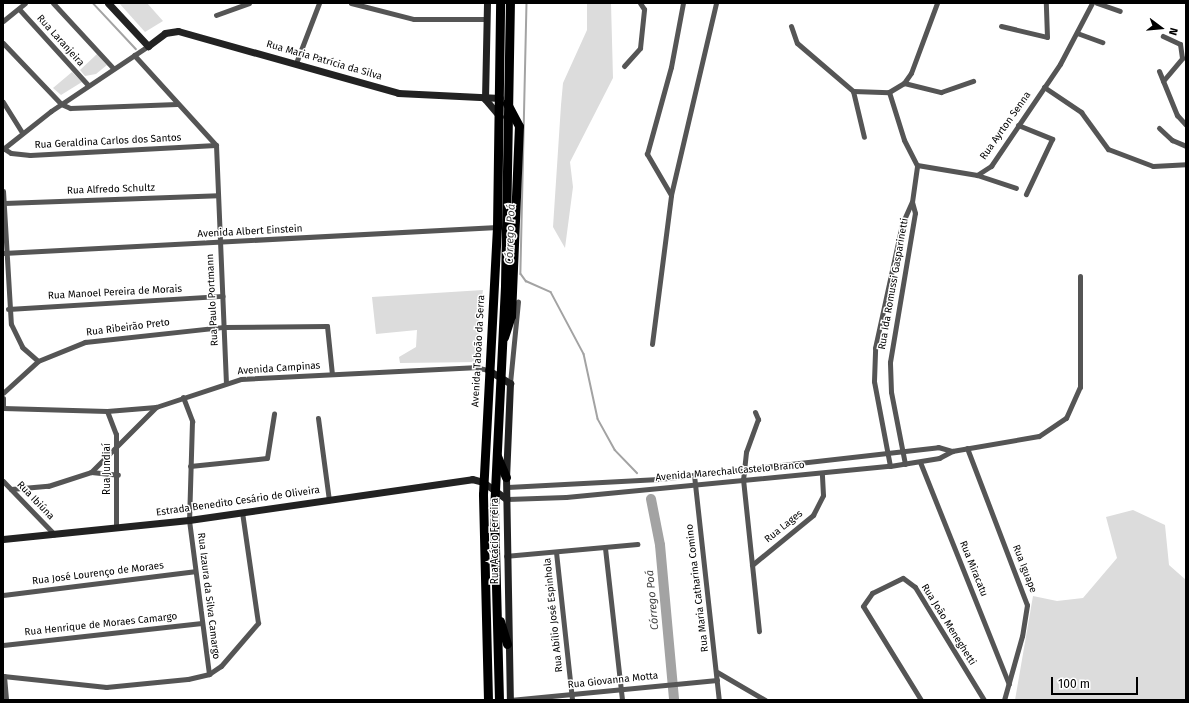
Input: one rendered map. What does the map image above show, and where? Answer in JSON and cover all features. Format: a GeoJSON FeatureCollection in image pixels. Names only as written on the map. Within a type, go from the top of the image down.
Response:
{"type":"FeatureCollection","features":[{"type":"Feature","properties":{"kind":"highway","name":"Avenida Taboão da Serra"},"geometry":{"type":"LineString","coordinates":[[499,700],[495,593],[495,490],[502,344],[508,105],[505,19],[500,3]]}},
{"type":"Feature","properties":{"kind":"highway","name":"Avenida Taboão da Serra"},"geometry":{"type":"LineString","coordinates":[[488,700],[479,480],[483,470],[497,228],[501,117],[500,98],[505,19],[510,3]]}},
{"type":"Feature","properties":{"kind":"highway"},"geometry":{"type":"LineString","coordinates":[[500,98],[508,105]]}},
{"type":"Feature","properties":{"kind":"highway"},"geometry":{"type":"LineString","coordinates":[[496,453],[506,477]]}},
{"type":"Feature","properties":{"kind":"highway"},"geometry":{"type":"LineString","coordinates":[[495,593],[507,644]]}},
{"type":"Feature","properties":{"kind":"main road"},"geometry":{"type":"LineString","coordinates":[[108,3],[148,46]]}},
{"type":"Feature","properties":{"kind":"main road"},"geometry":{"type":"LineString","coordinates":[[486,3],[485,99],[501,117]]}},
{"type":"Feature","properties":{"kind":"main road"},"geometry":{"type":"LineString","coordinates":[[486,19],[505,19]]}},
{"type":"Feature","properties":{"kind":"main road","name":"Rua Maria Patrícia da Silva"},"geometry":{"type":"LineString","coordinates":[[148,46],[165,33],[178,31],[296,63],[398,93],[485,99],[500,98]]}},
{"type":"Feature","properties":{"kind":"main road"},"geometry":{"type":"LineString","coordinates":[[488,370],[510,383]]}},
{"type":"Feature","properties":{"kind":"main road","name":"Rua Acácio Ferreira"},"geometry":{"type":"LineString","coordinates":[[510,383],[506,477],[507,644],[510,700]]}},
{"type":"Feature","properties":{"kind":"main road"},"geometry":{"type":"LineString","coordinates":[[479,480],[506,499]]}},
{"type":"Feature","properties":{"kind":"main road","name":"Estrada Benedito Cesário de Oliveira"},"geometry":{"type":"LineString","coordinates":[[3,539],[189,520],[479,480]]}},
{"type":"Feature","properties":{"kind":"street"},"geometry":{"type":"LineString","coordinates":[[3,21],[25,3]]}},
{"type":"Feature","properties":{"kind":"street"},"geometry":{"type":"LineString","coordinates":[[53,3],[113,68]]}},
{"type":"Feature","properties":{"kind":"street"},"geometry":{"type":"LineString","coordinates":[[216,15],[249,3]]}},
{"type":"Feature","properties":{"kind":"street"},"geometry":{"type":"LineString","coordinates":[[296,63],[319,3]]}},
{"type":"Feature","properties":{"kind":"street"},"geometry":{"type":"LineString","coordinates":[[351,3],[414,19],[486,19]]}},
{"type":"Feature","properties":{"kind":"street"},"geometry":{"type":"LineString","coordinates":[[624,66],[640,48],[644,9],[640,3]]}},
{"type":"Feature","properties":{"kind":"street"},"geometry":{"type":"LineString","coordinates":[[672,195],[646,154],[671,67],[683,3]]}},
{"type":"Feature","properties":{"kind":"street"},"geometry":{"type":"LineString","coordinates":[[652,344],[672,195],[716,3]]}},
{"type":"Feature","properties":{"kind":"street"},"geometry":{"type":"LineString","coordinates":[[853,91],[889,92],[904,83],[937,3]]}},
{"type":"Feature","properties":{"kind":"street"},"geometry":{"type":"LineString","coordinates":[[1001,26],[1047,37],[1046,3]]}},
{"type":"Feature","properties":{"kind":"street","name":"Rua Ayrton Senna"},"geometry":{"type":"LineString","coordinates":[[978,175],[991,166],[1044,87],[1077,33],[1092,3]]}},
{"type":"Feature","properties":{"kind":"street"},"geometry":{"type":"LineString","coordinates":[[1097,3],[1120,11]]}},
{"type":"Feature","properties":{"kind":"street","name":"Rua Laranjeira"},"geometry":{"type":"LineString","coordinates":[[19,9],[88,85]]}},
{"type":"Feature","properties":{"kind":"street"},"geometry":{"type":"LineString","coordinates":[[791,26],[797,43],[853,91],[864,138]]}},
{"type":"Feature","properties":{"kind":"street"},"geometry":{"type":"LineString","coordinates":[[1077,33],[1102,42]]}},
{"type":"Feature","properties":{"kind":"street"},"geometry":{"type":"LineString","coordinates":[[1163,36],[1180,44],[1182,58],[1163,81]]}},
{"type":"Feature","properties":{"kind":"street"},"geometry":{"type":"LineString","coordinates":[[3,43],[61,104],[80,110],[177,104]]}},
{"type":"Feature","properties":{"kind":"street"},"geometry":{"type":"LineString","coordinates":[[3,148],[22,132],[88,85],[148,46]]}},
{"type":"Feature","properties":{"kind":"street"},"geometry":{"type":"LineString","coordinates":[[134,56],[216,145]]}},
{"type":"Feature","properties":{"kind":"street"},"geometry":{"type":"LineString","coordinates":[[1159,71],[1177,115],[1186,125]]}},
{"type":"Feature","properties":{"kind":"street"},"geometry":{"type":"LineString","coordinates":[[904,83],[941,92],[973,80]]}},
{"type":"Feature","properties":{"kind":"street"},"geometry":{"type":"LineString","coordinates":[[1044,87],[1081,112],[1108,149],[1153,166],[1186,164]]}},
{"type":"Feature","properties":{"kind":"street"},"geometry":{"type":"LineString","coordinates":[[889,92],[904,140],[917,165],[978,175],[1016,188]]}},
{"type":"Feature","properties":{"kind":"street"},"geometry":{"type":"LineString","coordinates":[[3,102],[22,132]]}},
{"type":"Feature","properties":{"kind":"street"},"geometry":{"type":"LineString","coordinates":[[1018,125],[1052,139],[1026,194]]}},
{"type":"Feature","properties":{"kind":"street"},"geometry":{"type":"LineString","coordinates":[[1160,128],[1172,140],[1186,146]]}},
{"type":"Feature","properties":{"kind":"street","name":"Rua Geraldina Carlos dos Santos"},"geometry":{"type":"LineString","coordinates":[[3,148],[11,153],[30,155],[216,145]]}},
{"type":"Feature","properties":{"kind":"street","name":"Rua Paulo Portmann"},"geometry":{"type":"LineString","coordinates":[[216,145],[226,383]]}},
{"type":"Feature","properties":{"kind":"street","name":"Rua Ida Romussi Gasparinetti"},"geometry":{"type":"LineString","coordinates":[[890,466],[874,381],[875,348],[902,224],[912,202],[917,165]]}},
{"type":"Feature","properties":{"kind":"street"},"geometry":{"type":"LineString","coordinates":[[3,191],[4,253],[8,308],[15,337],[38,361]]}},
{"type":"Feature","properties":{"kind":"street","name":"Rua Alfredo Schultz"},"geometry":{"type":"LineString","coordinates":[[4,203],[218,195]]}},
{"type":"Feature","properties":{"kind":"street","name":"Rua Ida Romussi Gasparinetti"},"geometry":{"type":"LineString","coordinates":[[905,464],[891,392],[890,362],[915,213],[912,202]]}},
{"type":"Feature","properties":{"kind":"street","name":"Avenida Albert Einstein"},"geometry":{"type":"LineString","coordinates":[[4,253],[497,228]]}},
{"type":"Feature","properties":{"kind":"street","name":"Avenida Marechal Castelo Branco"},"geometry":{"type":"LineString","coordinates":[[506,499],[566,497],[659,486],[822,474],[890,466],[920,462],[952,451],[1039,436],[1066,418],[1077,399],[1082,374],[1080,276]]}},
{"type":"Feature","properties":{"kind":"street","name":"Rua Manoel Pereira de Morais"},"geometry":{"type":"LineString","coordinates":[[8,308],[223,296]]}},
{"type":"Feature","properties":{"kind":"street","name":"Rua Acácio Ferreira"},"geometry":{"type":"LineString","coordinates":[[510,383],[518,301]]}},
{"type":"Feature","properties":{"kind":"street","name":"Rua Ribeirão Preto"},"geometry":{"type":"LineString","coordinates":[[3,393],[38,361],[96,340],[224,327],[327,326],[332,374]]}},
{"type":"Feature","properties":{"kind":"street","name":"Avenida Campinas"},"geometry":{"type":"LineString","coordinates":[[3,398],[3,408],[108,411],[156,407],[226,383],[332,374],[474,367],[488,370]]}},
{"type":"Feature","properties":{"kind":"street","name":"Rua Izaura da Silva Camargo"},"geometry":{"type":"LineString","coordinates":[[183,397],[192,422],[189,520],[209,674]]}},
{"type":"Feature","properties":{"kind":"street"},"geometry":{"type":"LineString","coordinates":[[91,472],[156,407]]}},
{"type":"Feature","properties":{"kind":"street","name":"Rua Jundiaí"},"geometry":{"type":"LineString","coordinates":[[108,411],[117,446],[118,475],[116,528]]}},
{"type":"Feature","properties":{"kind":"street"},"geometry":{"type":"LineString","coordinates":[[755,412],[757,425],[748,443],[743,470],[743,479],[759,631]]}},
{"type":"Feature","properties":{"kind":"street"},"geometry":{"type":"LineString","coordinates":[[190,466],[264,459],[269,455],[274,414]]}},
{"type":"Feature","properties":{"kind":"street"},"geometry":{"type":"LineString","coordinates":[[318,418],[329,500]]}},
{"type":"Feature","properties":{"kind":"street","name":"Avenida Marechal Castelo Branco"},"geometry":{"type":"LineString","coordinates":[[506,487],[565,486],[659,479],[888,454],[938,447],[952,451]]}},
{"type":"Feature","properties":{"kind":"street","name":"Rua Iguape"},"geometry":{"type":"LineString","coordinates":[[967,448],[1027,605],[1004,700]]}},
{"type":"Feature","properties":{"kind":"street","name":"Rua Miracatu"},"geometry":{"type":"LineString","coordinates":[[920,462],[1009,684]]}},
{"type":"Feature","properties":{"kind":"street"},"geometry":{"type":"LineString","coordinates":[[11,489],[48,486],[91,472],[118,475]]}},
{"type":"Feature","properties":{"kind":"street","name":"Rua Lages"},"geometry":{"type":"LineString","coordinates":[[752,565],[813,515],[822,495],[822,474]]}},
{"type":"Feature","properties":{"kind":"street","name":"Rua Maria Catharina Comino"},"geometry":{"type":"LineString","coordinates":[[694,475],[719,700]]}},
{"type":"Feature","properties":{"kind":"street"},"geometry":{"type":"LineString","coordinates":[[659,479],[659,486]]}},
{"type":"Feature","properties":{"kind":"street","name":"Rua Ibiúna"},"geometry":{"type":"LineString","coordinates":[[3,481],[54,534]]}},
{"type":"Feature","properties":{"kind":"street"},"geometry":{"type":"LineString","coordinates":[[612,482],[614,491]]}},
{"type":"Feature","properties":{"kind":"street"},"geometry":{"type":"LineString","coordinates":[[565,486],[566,497]]}},
{"type":"Feature","properties":{"kind":"street"},"geometry":{"type":"LineString","coordinates":[[6,700],[3,676],[106,687],[209,674],[232,656],[258,622],[242,512]]}},
{"type":"Feature","properties":{"kind":"street"},"geometry":{"type":"LineString","coordinates":[[506,556],[637,544]]}},
{"type":"Feature","properties":{"kind":"street"},"geometry":{"type":"LineString","coordinates":[[605,548],[622,700]]}},
{"type":"Feature","properties":{"kind":"street","name":"Rua Abílio José Espinhola"},"geometry":{"type":"LineString","coordinates":[[556,552],[572,697]]}},
{"type":"Feature","properties":{"kind":"street","name":"Rua José Lourenço de Moraes"},"geometry":{"type":"LineString","coordinates":[[3,595],[195,572]]}},
{"type":"Feature","properties":{"kind":"street","name":"Rua João Meneghetti"},"geometry":{"type":"LineString","coordinates":[[921,700],[863,606],[872,593],[902,578],[915,587],[984,700]]}},
{"type":"Feature","properties":{"kind":"street","name":"Rua Henrique de Moraes Camargo"},"geometry":{"type":"LineString","coordinates":[[3,645],[202,623]]}},
{"type":"Feature","properties":{"kind":"street"},"geometry":{"type":"LineString","coordinates":[[717,672],[765,700]]}},
{"type":"Feature","properties":{"kind":"street","name":"Rua Giovanna Motta"},"geometry":{"type":"LineString","coordinates":[[510,700],[572,697],[620,689],[717,680]]}},
{"type":"Feature","properties":{"kind":"shaded area"},"geometry":{"type":"Polygon","coordinates":[[[119,3],[147,3],[163,21],[145,32],[119,3]]]}},
{"type":"Feature","properties":{"kind":"shaded area"},"geometry":{"type":"Polygon","coordinates":[[[587,3],[611,3],[613,78],[570,162],[573,187],[565,248],[553,227],[561,105],[563,83],[587,30],[587,3]]]}},
{"type":"Feature","properties":{"kind":"shaded area"},"geometry":{"type":"Polygon","coordinates":[[[97,54],[107,65],[96,74],[85,76],[80,70],[97,54]]]}},
{"type":"Feature","properties":{"kind":"shaded area"},"geometry":{"type":"Polygon","coordinates":[[[72,72],[82,82],[61,95],[53,88],[72,72]]]}},
{"type":"Feature","properties":{"kind":"shaded area"},"geometry":{"type":"Polygon","coordinates":[[[483,290],[478,326],[482,349],[480,362],[400,363],[399,357],[416,347],[417,330],[376,334],[372,297],[483,290]]]}},
{"type":"Feature","properties":{"kind":"shaded area"},"geometry":{"type":"Polygon","coordinates":[[[1133,510],[1165,525],[1169,565],[1186,580],[1186,700],[1015,700],[1033,596],[1057,601],[1083,598],[1117,558],[1106,517],[1133,510]]]}},
{"type":"Feature","properties":{"kind":"waterway"},"geometry":{"type":"LineString","coordinates":[[93,3],[136,49]]}},
{"type":"Feature","properties":{"kind":"waterway","name":"Córrego Poá"},"geometry":{"type":"LineString","coordinates":[[527,3],[521,274],[526,281],[551,292],[584,354],[598,419],[615,450],[637,473]]}},
{"type":"Feature","properties":{"kind":"waterway","name":"Córrego Poá"},"geometry":{"type":"LineString","coordinates":[[651,499],[660,545],[674,700]]}}]}
